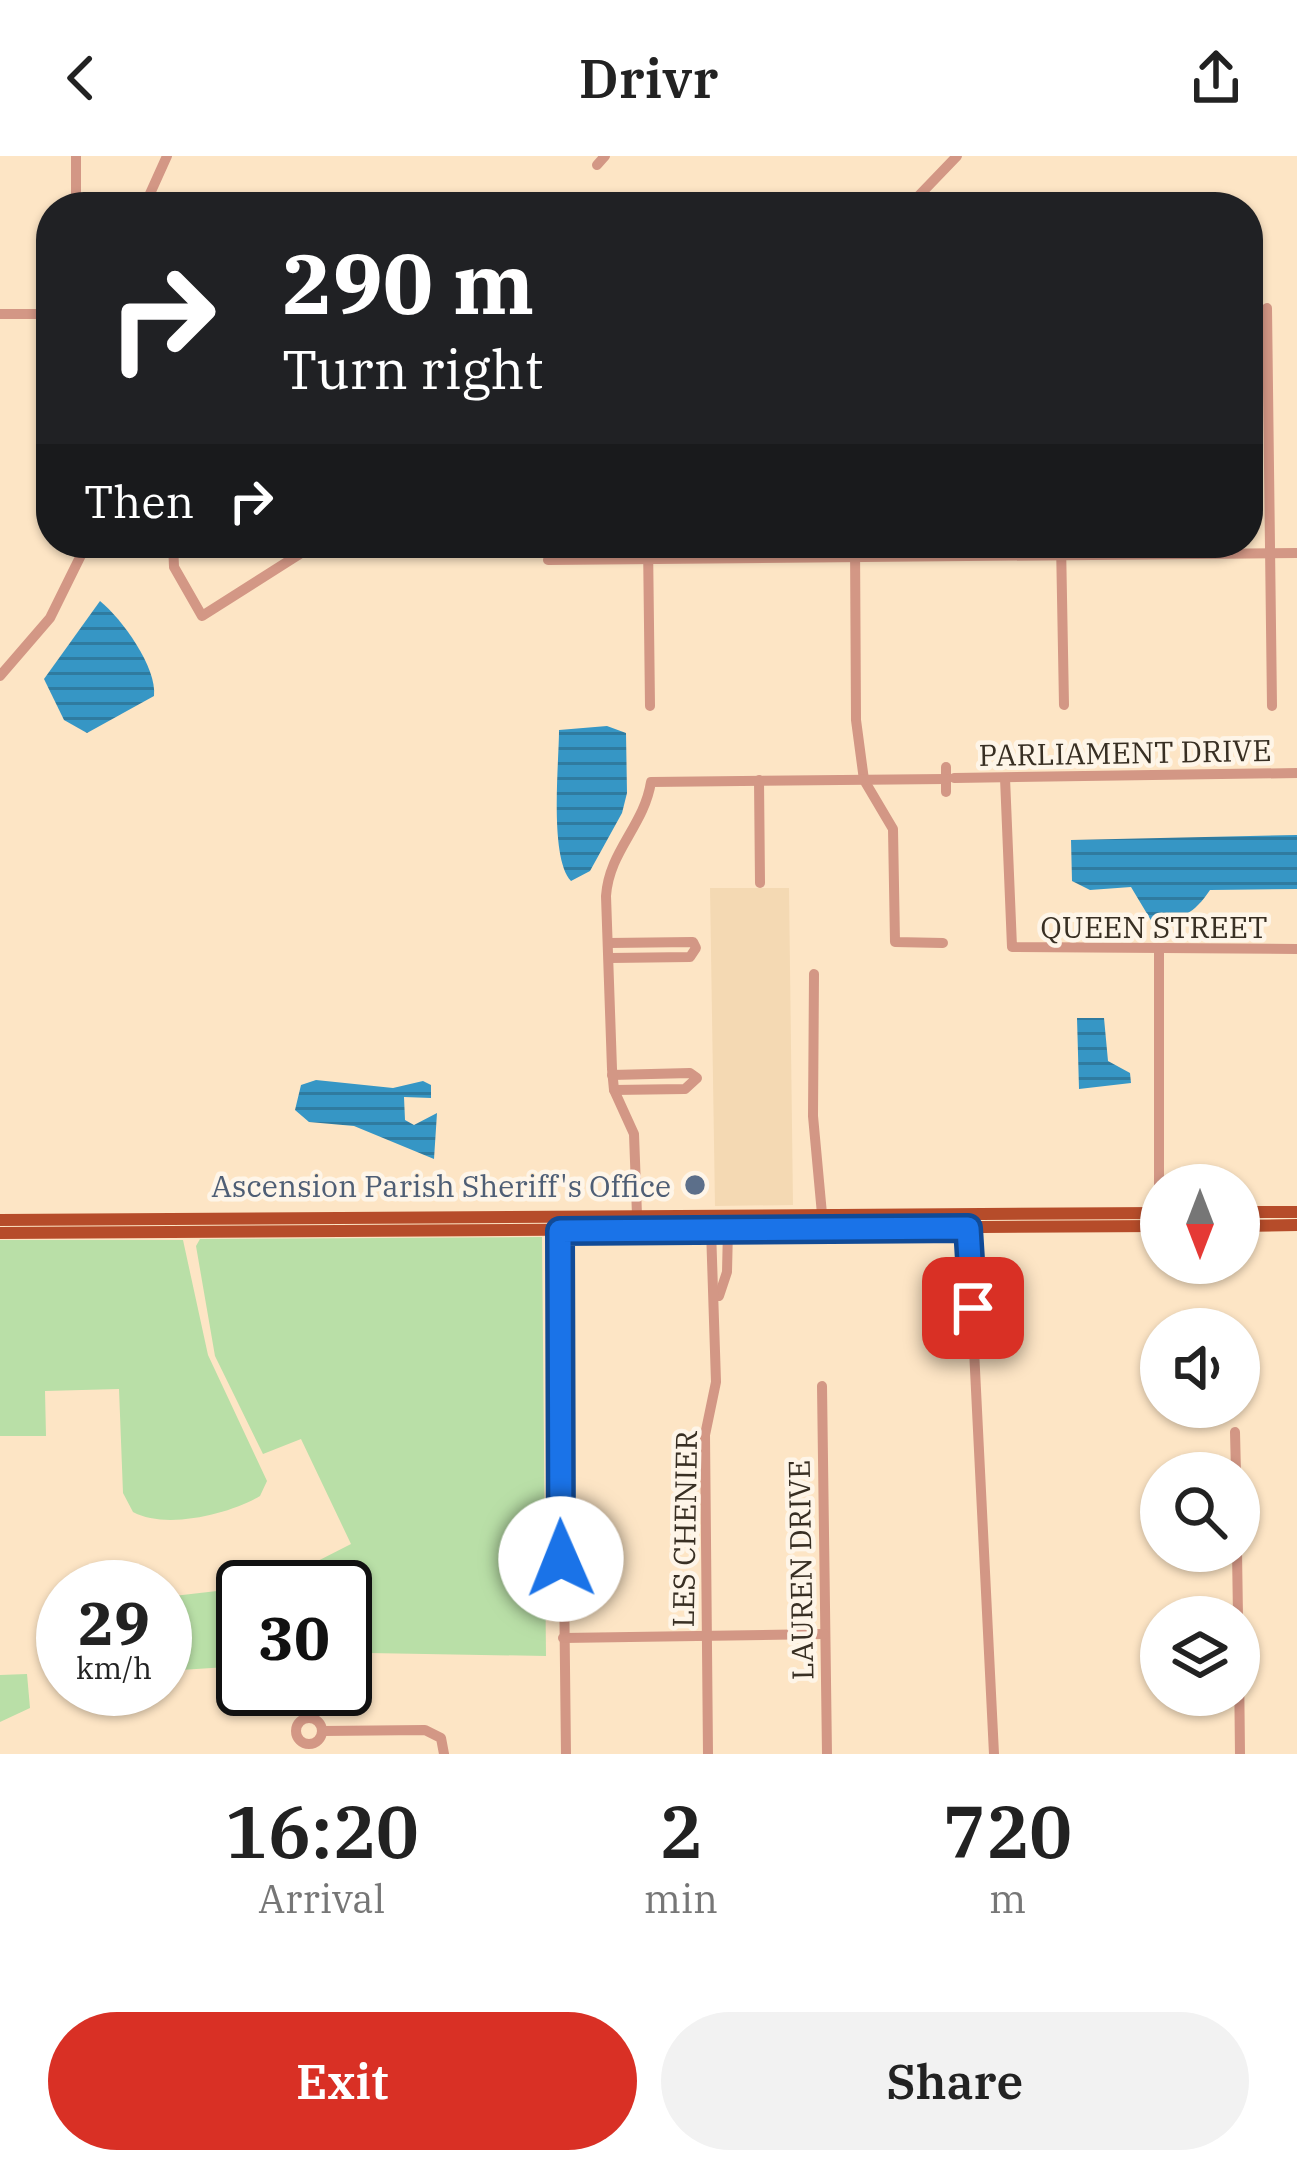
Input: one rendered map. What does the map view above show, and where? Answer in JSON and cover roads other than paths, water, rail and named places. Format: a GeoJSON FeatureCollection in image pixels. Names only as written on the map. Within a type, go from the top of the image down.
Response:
{"type":"FeatureCollection","features":[{"type":"Feature","properties":{"kind":"main road"},"geometry":{"type":"LineString","coordinates":[[1260,1212],[1297,1212]]}},
{"type":"Feature","properties":{"kind":"main road"},"geometry":{"type":"LineString","coordinates":[[711,1229],[724,1222],[1082,1226],[1119,1222],[1133,1213]]}},
{"type":"Feature","properties":{"kind":"main road"},"geometry":{"type":"LineString","coordinates":[[0,1232],[728,1229],[829,1221],[852,1214]]}},
{"type":"Feature","properties":{"kind":"main road"},"geometry":{"type":"LineString","coordinates":[[968,1228],[973,1222],[1016,1214]]}},
{"type":"Feature","properties":{"kind":"main road"},"geometry":{"type":"LineString","coordinates":[[0,1220],[1140,1214]]}},
{"type":"Feature","properties":{"kind":"main road"},"geometry":{"type":"LineString","coordinates":[[560,1231],[567,1222],[617,1222],[637,1215]]}},
{"type":"Feature","properties":{"kind":"main road"},"geometry":{"type":"LineString","coordinates":[[443,1232],[500,1226],[512,1217]]}},
{"type":"Feature","properties":{"kind":"main road"},"geometry":{"type":"LineString","coordinates":[[1082,1226],[1140,1219]]}},
{"type":"Feature","properties":{"kind":"main road"},"geometry":{"type":"LineString","coordinates":[[1260,1226],[1297,1225]]}},
{"type":"Feature","properties":{"kind":"street"},"geometry":{"type":"LineString","coordinates":[[76,156],[76,192]]}},
{"type":"Feature","properties":{"kind":"street"},"geometry":{"type":"LineString","coordinates":[[151,192],[167,156]]}},
{"type":"Feature","properties":{"kind":"street"},"geometry":{"type":"LineString","coordinates":[[922,192],[957,156]]}},
{"type":"Feature","properties":{"kind":"street"},"geometry":{"type":"LineString","coordinates":[[1267,308],[1272,706]]}},
{"type":"Feature","properties":{"kind":"street"},"geometry":{"type":"LineString","coordinates":[[0,314],[36,314]]}},
{"type":"Feature","properties":{"kind":"street"},"geometry":{"type":"LineString","coordinates":[[1263,553],[1297,553]]}},
{"type":"Feature","properties":{"kind":"street"},"geometry":{"type":"LineString","coordinates":[[0,676],[50,618],[80,558]]}},
{"type":"Feature","properties":{"kind":"street"},"geometry":{"type":"LineString","coordinates":[[174,558],[174,567],[202,616],[293,558]]}},
{"type":"Feature","properties":{"kind":"street"},"geometry":{"type":"LineString","coordinates":[[548,560],[672,558]]}},
{"type":"Feature","properties":{"kind":"street"},"geometry":{"type":"LineString","coordinates":[[854,558],[856,720],[864,780],[893,829],[895,943],[943,943]]}},
{"type":"Feature","properties":{"kind":"street"},"geometry":{"type":"LineString","coordinates":[[1061,558],[1064,705]]}},
{"type":"Feature","properties":{"kind":"street"},"geometry":{"type":"LineString","coordinates":[[649,559],[650,706]]}},
{"type":"Feature","properties":{"kind":"street","name":"PARLIAMENT DRIVE"},"geometry":{"type":"LineString","coordinates":[[609,943],[608,869],[644,813],[651,782],[1297,773]]}},
{"type":"Feature","properties":{"kind":"street","name":"QUEEN STREET"},"geometry":{"type":"LineString","coordinates":[[1005,778],[1012,947],[1297,949]]}},
{"type":"Feature","properties":{"kind":"street"},"geometry":{"type":"LineString","coordinates":[[759,780],[760,883]]}},
{"type":"Feature","properties":{"kind":"street"},"geometry":{"type":"LineString","coordinates":[[610,958],[690,957],[696,948],[692,942],[609,943],[612,1075],[634,1135],[637,1215]]}},
{"type":"Feature","properties":{"kind":"street"},"geometry":{"type":"LineString","coordinates":[[1159,950],[1160,1164]]}},
{"type":"Feature","properties":{"kind":"street"},"geometry":{"type":"LineString","coordinates":[[814,974],[813,1116],[822,1214]]}},
{"type":"Feature","properties":{"kind":"street"},"geometry":{"type":"LineString","coordinates":[[612,1075],[690,1073],[697,1078],[685,1089],[614,1090]]}},
{"type":"Feature","properties":{"kind":"street"},"geometry":{"type":"LineString","coordinates":[[968,1228],[994,1754]]}},
{"type":"Feature","properties":{"kind":"street","name":"LES CHENIER"},"geometry":{"type":"LineString","coordinates":[[708,1754],[705,1435],[716,1382],[711,1229]]}},
{"type":"Feature","properties":{"kind":"street","name":"LES CHENIER"},"geometry":{"type":"LineString","coordinates":[[716,1304],[727,1272],[728,1229]]}},
{"type":"Feature","properties":{"kind":"street"},"geometry":{"type":"LineString","coordinates":[[560,1231],[566,1754]]}},
{"type":"Feature","properties":{"kind":"street","name":"LAUREN DRIVE"},"geometry":{"type":"LineString","coordinates":[[822,1386],[827,1754]]}},
{"type":"Feature","properties":{"kind":"street"},"geometry":{"type":"LineString","coordinates":[[1235,1432],[1235,1452]]}},
{"type":"Feature","properties":{"kind":"street"},"geometry":{"type":"LineString","coordinates":[[563,1638],[824,1634]]}},
{"type":"Feature","properties":{"kind":"street"},"geometry":{"type":"LineString","coordinates":[[1240,1716],[1240,1754]]}},
{"type":"Feature","properties":{"kind":"street"},"geometry":{"type":"LineString","coordinates":[[322,1731],[425,1730],[435,1733],[444,1750]]}},
{"type":"Feature","properties":{"kind":"water"},"geometry":{"type":"Polygon","coordinates":[[[100,601],[136,644],[150,671],[154,696],[87,733],[64,720],[44,679],[100,601]]]}},
{"type":"Feature","properties":{"kind":"water"},"geometry":{"type":"Polygon","coordinates":[[[607,726],[626,733],[627,793],[622,813],[590,871],[571,881],[564,869],[558,832],[559,730],[607,726]]]}},
{"type":"Feature","properties":{"kind":"water"},"geometry":{"type":"Polygon","coordinates":[[[1297,835],[1297,889],[1210,890],[1192,910],[1171,920],[1152,922],[1131,887],[1090,890],[1072,881],[1071,840],[1297,835]]]}},
{"type":"Feature","properties":{"kind":"water"},"geometry":{"type":"Polygon","coordinates":[[[1077,1018],[1104,1018],[1108,1061],[1130,1073],[1131,1083],[1079,1089],[1077,1018]]]}},
{"type":"Feature","properties":{"kind":"water"},"geometry":{"type":"Polygon","coordinates":[[[316,1080],[393,1088],[423,1081],[431,1085],[431,1098],[404,1097],[405,1120],[414,1125],[437,1113],[434,1159],[354,1126],[309,1122],[295,1110],[301,1085],[316,1080]]]}},
{"type":"Feature","properties":{"kind":"place","name":"Ascension Parish Sheriff's Office"},"geometry":{"type":"Point","coordinates":[695,1185]}}]}
